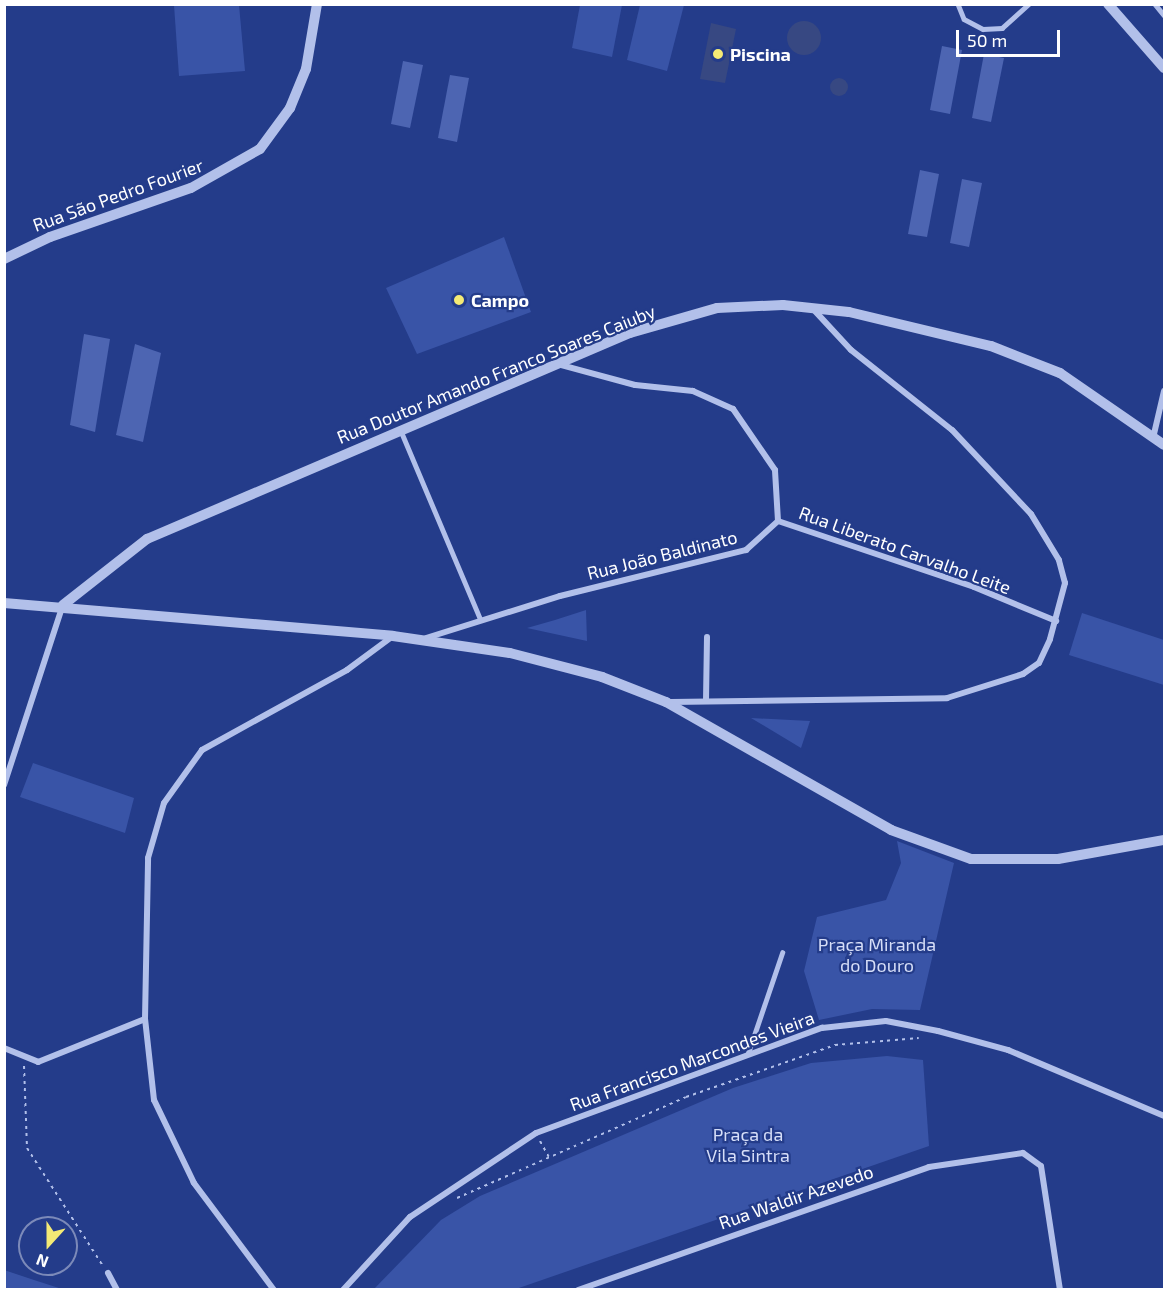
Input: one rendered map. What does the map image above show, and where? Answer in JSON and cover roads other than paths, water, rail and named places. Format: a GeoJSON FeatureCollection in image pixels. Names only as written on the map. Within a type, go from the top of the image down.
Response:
{"type":"FeatureCollection","features":[{"type":"Feature","properties":{"kind":"street","name":"Rua São Pedro Fourier"},"geometry":{"type":"LineString","coordinates":[[4,259],[50,237],[191,188],[260,148],[290,108],[306,69],[317,4]]}},
{"type":"Feature","properties":{"kind":"street"},"geometry":{"type":"LineString","coordinates":[[1108,4],[1164,68]]}},
{"type":"Feature","properties":{"kind":"street","name":"Rua Doutor Amando Franco Soares Caiuby"},"geometry":{"type":"LineString","coordinates":[[63,605],[147,539],[399,428],[630,333],[717,308],[813,309],[933,332],[1031,360],[1060,373],[1154,434],[1164,444]]}},
{"type":"Feature","properties":{"kind":"street"},"geometry":{"type":"LineString","coordinates":[[666,702],[947,698],[1023,674],[1039,663],[1056,621],[1065,591],[1063,569],[1031,514],[952,430],[851,350],[813,309]]}},
{"type":"Feature","properties":{"kind":"street"},"geometry":{"type":"LineString","coordinates":[[556,364],[635,385],[693,391],[733,408],[775,470],[778,521]]}},
{"type":"Feature","properties":{"kind":"street"},"geometry":{"type":"LineString","coordinates":[[1154,434],[1164,391]]}},
{"type":"Feature","properties":{"kind":"street","name":"Rua Liberato Carvalho Leite"},"geometry":{"type":"LineString","coordinates":[[778,521],[974,587],[1056,621]]}},
{"type":"Feature","properties":{"kind":"street","name":"Rua João Baldinato"},"geometry":{"type":"LineString","coordinates":[[420,640],[481,620],[746,550],[778,521]]}},
{"type":"Feature","properties":{"kind":"street"},"geometry":{"type":"LineString","coordinates":[[4,603],[63,605],[393,636],[510,652],[602,677],[666,702],[891,830],[971,859],[1058,859],[1164,840]]}},
{"type":"Feature","properties":{"kind":"street"},"geometry":{"type":"LineString","coordinates":[[4,785],[63,605]]}},
{"type":"Feature","properties":{"kind":"street"},"geometry":{"type":"LineString","coordinates":[[274,1290],[177,1157],[154,1100],[145,1019],[148,858],[154,828],[177,778],[218,739],[347,670],[393,636]]}},
{"type":"Feature","properties":{"kind":"street"},"geometry":{"type":"LineString","coordinates":[[706,701],[707,637]]}},
{"type":"Feature","properties":{"kind":"street"},"geometry":{"type":"LineString","coordinates":[[4,1048],[38,1062],[60,1056],[145,1019]]}},
{"type":"Feature","properties":{"kind":"street","name":"Rua Francisco Marcondes Vieira"},"geometry":{"type":"LineString","coordinates":[[343,1290],[410,1217],[536,1133],[748,1053],[822,1028],[886,1021],[1008,1050],[1164,1116]]}},
{"type":"Feature","properties":{"kind":"street","name":"Rua Waldir Azevedo"},"geometry":{"type":"LineString","coordinates":[[578,1290],[929,1167],[1028,1154],[1037,1159],[1044,1176],[1059,1289]]}},
{"type":"Feature","properties":{"kind":"street"},"geometry":{"type":"LineString","coordinates":[[108,1273],[117,1290]]}},
{"type":"Feature","properties":{"kind":"lane"},"geometry":{"type":"LineString","coordinates":[[958,4],[964,19],[982,29],[1002,28],[1029,4]]}},
{"type":"Feature","properties":{"kind":"lane"},"geometry":{"type":"LineString","coordinates":[[1155,4],[1164,15]]}},
{"type":"Feature","properties":{"kind":"lane"},"geometry":{"type":"LineString","coordinates":[[399,428],[481,620]]}},
{"type":"Feature","properties":{"kind":"lane"},"geometry":{"type":"LineString","coordinates":[[748,1053],[782,953]]}},
{"type":"Feature","properties":{"kind":"place","name":"Piscina"},"geometry":{"type":"Point","coordinates":[718,54]}},
{"type":"Feature","properties":{"kind":"place","name":"Campo"},"geometry":{"type":"Point","coordinates":[459,300]}},
{"type":"Feature","properties":{"kind":"park label","name":"Praça Miranda do Douro"},"geometry":{"type":"Point","coordinates":[877,955]}},
{"type":"Feature","properties":{"kind":"park label","name":"Praça da Vila Sintra"},"geometry":{"type":"Point","coordinates":[748,1145]}}]}
